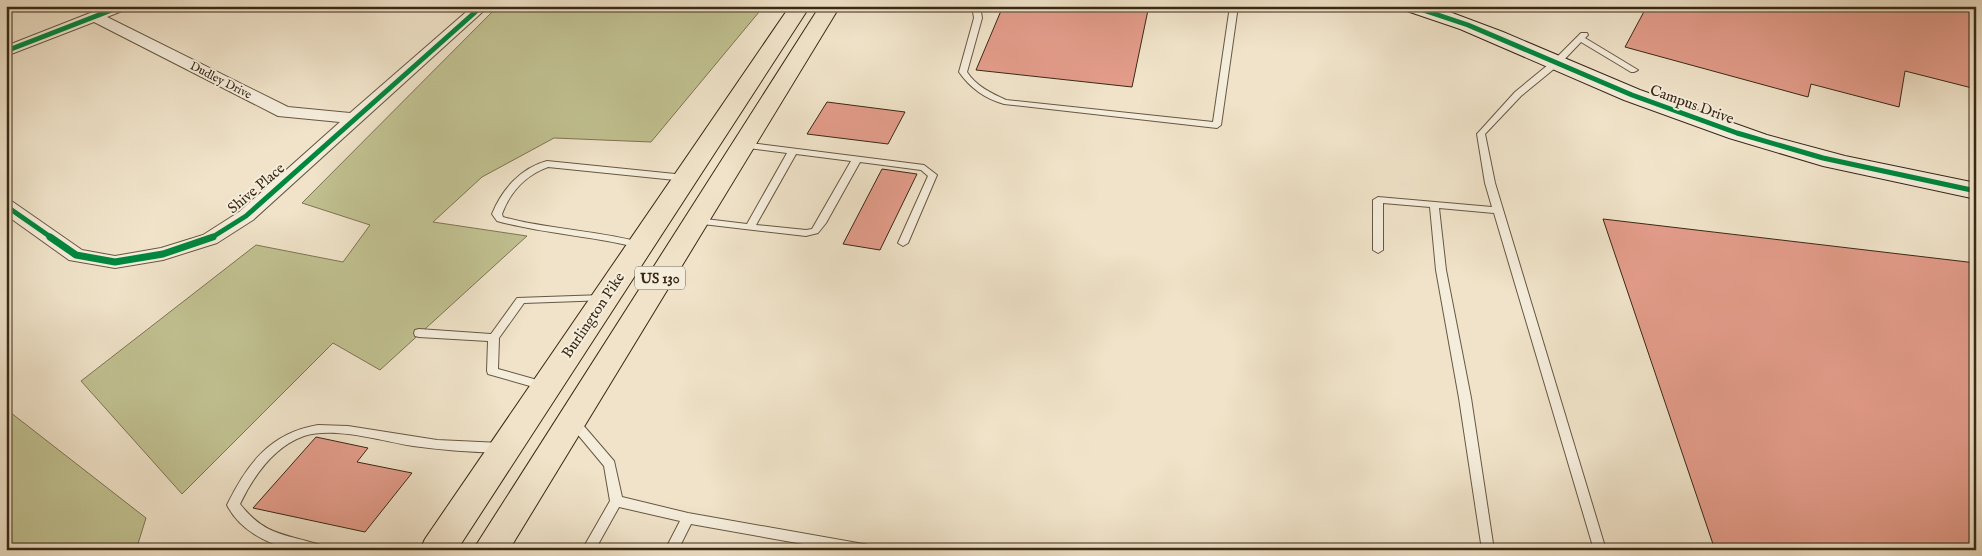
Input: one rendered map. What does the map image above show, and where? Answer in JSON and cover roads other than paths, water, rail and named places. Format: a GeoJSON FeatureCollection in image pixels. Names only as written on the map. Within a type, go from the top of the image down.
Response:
{"type":"FeatureCollection","features":[{"type":"Feature","properties":{"kind":"highway","name":"Burlington Pike"},"geometry":{"type":"LineString","coordinates":[[437,550],[800,6]]}},
{"type":"Feature","properties":{"kind":"highway","name":"US 130"},"geometry":{"type":"LineString","coordinates":[[490,550],[830,6]]}},
{"type":"Feature","properties":{"kind":"street"},"geometry":{"type":"LineString","coordinates":[[6,51],[122,6]]}},
{"type":"Feature","properties":{"kind":"street","name":"Shive Place"},"geometry":{"type":"LineString","coordinates":[[6,206],[76,256],[115,262],[163,254],[210,239],[246,216],[482,6]]}},
{"type":"Feature","properties":{"kind":"street","name":"Campus Drive"},"geometry":{"type":"LineString","coordinates":[[1411,6],[1497,36],[1632,95],[1765,142],[1885,173],[1976,191]]}},
{"type":"Feature","properties":{"kind":"street","name":"Dudley Drive"},"geometry":{"type":"LineString","coordinates":[[96,16],[284,112],[354,118]]}},
{"type":"Feature","properties":{"kind":"lane"},"geometry":{"type":"LineString","coordinates":[[976,6],[978,18],[963,72],[968,82],[984,93],[1004,102],[1217,125],[1234,6]]}},
{"type":"Feature","properties":{"kind":"lane"},"geometry":{"type":"LineString","coordinates":[[1600,550],[1490,183],[1481,134],[1518,94],[1557,62],[1583,37],[1634,70]]}},
{"type":"Feature","properties":{"kind":"lane"},"geometry":{"type":"LineString","coordinates":[[743,145],[924,168],[933,175],[903,243]]}},
{"type":"Feature","properties":{"kind":"lane"},"geometry":{"type":"LineString","coordinates":[[750,227],[794,151]]}},
{"type":"Feature","properties":{"kind":"lane"},"geometry":{"type":"LineString","coordinates":[[696,220],[806,233],[815,230],[821,224],[857,159]]}},
{"type":"Feature","properties":{"kind":"lane"},"geometry":{"type":"LineString","coordinates":[[640,244],[610,237],[516,224],[500,219],[497,214],[500,206],[524,176],[534,168],[546,164],[685,178]]}},
{"type":"Feature","properties":{"kind":"lane"},"geometry":{"type":"LineString","coordinates":[[1378,250],[1378,200],[1498,210]]}},
{"type":"Feature","properties":{"kind":"lane"},"geometry":{"type":"LineString","coordinates":[[1434,205],[1436,239],[1448,315],[1461,378],[1488,550]]}},
{"type":"Feature","properties":{"kind":"lane"},"geometry":{"type":"LineString","coordinates":[[546,387],[492,371],[494,338],[520,300],[605,298]]}},
{"type":"Feature","properties":{"kind":"lane"},"geometry":{"type":"LineString","coordinates":[[419,333],[494,338]]}},
{"type":"Feature","properties":{"kind":"lane"},"geometry":{"type":"LineString","coordinates":[[571,419],[610,464],[616,501],[588,550]]}},
{"type":"Feature","properties":{"kind":"lane"},"geometry":{"type":"LineString","coordinates":[[318,550],[262,534],[244,520],[233,505],[241,488],[260,462],[280,443],[304,432],[317,429],[353,431],[451,447],[505,448]]}},
{"type":"Feature","properties":{"kind":"lane"},"geometry":{"type":"LineString","coordinates":[[616,501],[688,518],[869,550]]}},
{"type":"Feature","properties":{"kind":"lane"},"geometry":{"type":"LineString","coordinates":[[671,550],[688,518]]}}]}
